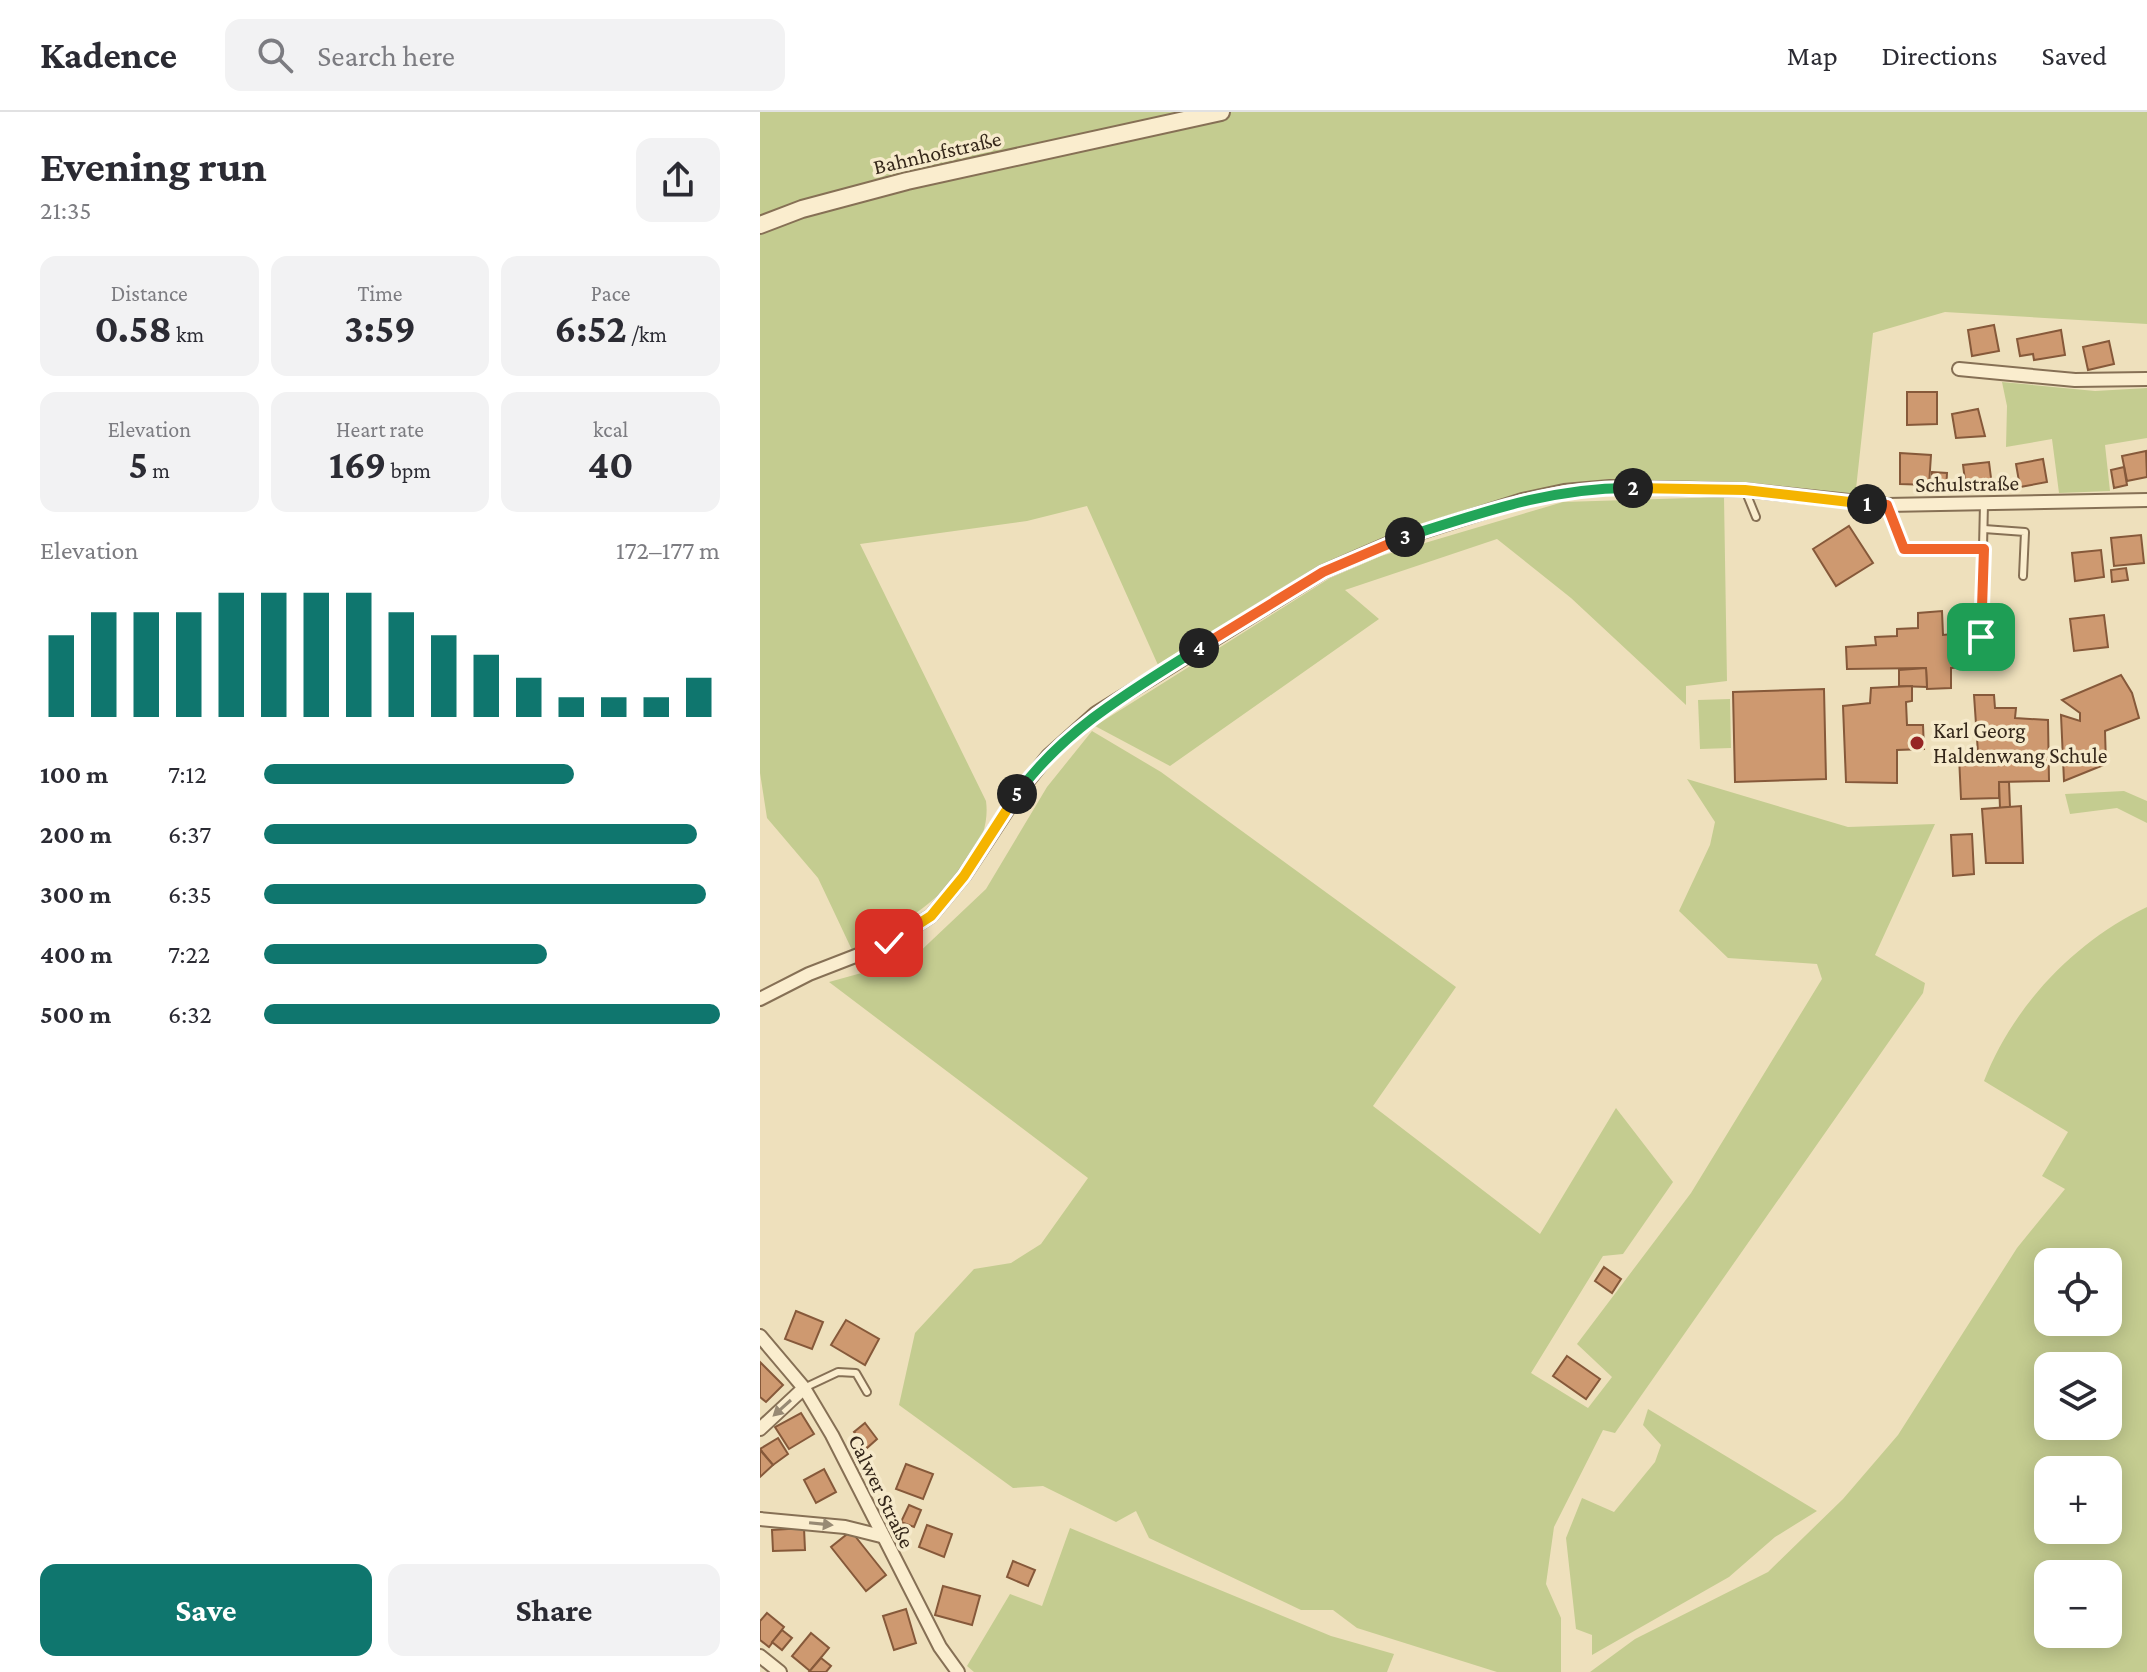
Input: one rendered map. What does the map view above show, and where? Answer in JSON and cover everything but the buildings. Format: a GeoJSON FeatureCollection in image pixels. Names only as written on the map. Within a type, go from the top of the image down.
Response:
{"type":"FeatureCollection","features":[{"type":"Feature","properties":{"kind":"street","name":"Bahnhofstraße"},"geometry":{"type":"LineString","coordinates":[[760,225],[802,209],[907,181],[1221,112]]}},
{"type":"Feature","properties":{"kind":"street"},"geometry":{"type":"LineString","coordinates":[[1959,369],[2075,380],[2147,379]]}},
{"type":"Feature","properties":{"kind":"street","name":"Schulstraße"},"geometry":{"type":"LineString","coordinates":[[760,999],[809,974],[889,943],[931,916],[964,876],[1020,791],[1048,756],[1096,713],[1323,572],[1394,541],[1522,500],[1564,491],[1610,487],[1745,490],[1887,505],[2147,500]]}},
{"type":"Feature","properties":{"kind":"street","name":"Calwer Straße"},"geometry":{"type":"LineString","coordinates":[[760,1336],[804,1388],[832,1435],[940,1647],[958,1672]]}},
{"type":"Feature","properties":{"kind":"street"},"geometry":{"type":"LineString","coordinates":[[760,1429],[804,1388]]}},
{"type":"Feature","properties":{"kind":"street"},"geometry":{"type":"LineString","coordinates":[[760,1519],[845,1527],[881,1536]]}},
{"type":"Feature","properties":{"kind":"street"},"geometry":{"type":"LineString","coordinates":[[762,1661],[780,1672]]}},
{"type":"Feature","properties":{"kind":"lane"},"geometry":{"type":"LineString","coordinates":[[1745,490],[1756,517]]}},
{"type":"Feature","properties":{"kind":"lane"},"geometry":{"type":"LineString","coordinates":[[1975,665],[1981,637],[1984,503]]}},
{"type":"Feature","properties":{"kind":"lane"},"geometry":{"type":"LineString","coordinates":[[1887,505],[1904,549],[1984,549]]}},
{"type":"Feature","properties":{"kind":"lane"},"geometry":{"type":"LineString","coordinates":[[1984,529],[2025,532],[2023,576]]}},
{"type":"Feature","properties":{"kind":"lane"},"geometry":{"type":"LineString","coordinates":[[804,1388],[838,1372],[856,1373],[867,1392]]}},
{"type":"Feature","properties":{"kind":"green space"},"geometry":{"type":"Polygon","coordinates":[[[760,112],[2147,112],[2147,324],[1945,312],[1873,333],[1855,498],[1629,482],[1555,486],[1389,538],[1318,566],[1158,665],[1087,506],[1027,521],[860,544],[986,801],[985,825],[976,849],[962,871],[920,910],[852,950],[818,878],[767,818],[760,773],[760,112]]]}},
{"type":"Feature","properties":{"kind":"green space"},"geometry":{"type":"Polygon","coordinates":[[[2002,382],[2095,391],[2147,388],[2147,438],[2105,445],[2110,491],[2059,493],[2052,439],[2006,447],[2007,406],[2002,382]]]}},
{"type":"Feature","properties":{"kind":"green space"},"geometry":{"type":"Polygon","coordinates":[[[1724,497],[1727,681],[1686,686],[1686,705],[1571,598],[1497,539],[1345,590],[1379,619],[1170,766],[1095,726],[1330,578],[1381,556],[1563,502],[1724,497]]]}},
{"type":"Feature","properties":{"kind":"green space"},"geometry":{"type":"Polygon","coordinates":[[[1730,699],[1731,748],[1700,749],[1698,700],[1730,699]]]}},
{"type":"Feature","properties":{"kind":"green space"},"geometry":{"type":"Polygon","coordinates":[[[1092,731],[1161,772],[1456,987],[1373,1106],[1540,1234],[1616,1108],[1673,1182],[1623,1254],[1603,1256],[1531,1373],[1588,1408],[1612,1377],[1577,1344],[1691,1193],[1822,979],[1817,964],[1728,958],[1679,911],[1710,845],[1715,822],[1687,779],[1848,827],[1935,824],[1875,955],[1925,983],[1923,993],[1615,1433],[1603,1430],[1554,1527],[1546,1584],[1561,1618],[1561,1672],[1497,1672],[1357,1628],[1333,1610],[1301,1610],[1149,1538],[1136,1511],[1116,1522],[1043,1486],[1013,1488],[899,1405],[915,1333],[974,1269],[1011,1263],[1041,1244],[1088,1178],[829,982],[912,959],[986,889],[1047,787],[1092,731]]]}},
{"type":"Feature","properties":{"kind":"green space"},"geometry":{"type":"Polygon","coordinates":[[[2124,791],[2147,801],[2147,823],[2117,808],[2070,814],[2065,794],[2124,791]]]}},
{"type":"Feature","properties":{"kind":"green space"},"geometry":{"type":"Polygon","coordinates":[[[2147,907],[2147,1672],[1590,1672],[1635,1639],[1768,1572],[1843,1499],[1898,1435],[2017,1248],[2065,1189],[2042,1176],[2068,1132],[1984,1081],[1996,1053],[2029,1002],[2071,957],[2095,938],[2147,907]]]}},
{"type":"Feature","properties":{"kind":"green space"},"geometry":{"type":"Polygon","coordinates":[[[1648,1409],[1817,1511],[1775,1537],[1729,1577],[1592,1655],[1592,1635],[1576,1629],[1566,1538],[1582,1498],[1614,1512],[1655,1462],[1661,1445],[1643,1425],[1648,1409]]]}},
{"type":"Feature","properties":{"kind":"green space"},"geometry":{"type":"Polygon","coordinates":[[[1070,1528],[1331,1636],[1394,1654],[1387,1672],[974,1672],[967,1666],[1010,1594],[1042,1606],[1070,1528]]]}},
{"type":"Feature","properties":{"kind":"place","name":"Karl Georg Haldenwang Schule"},"geometry":{"type":"Point","coordinates":[1917,743]}},
{"type":"Feature","properties":{"kind":"route"},"geometry":{"type":"LineString","coordinates":[[889,943],[931,916],[964,876],[1020,791],[1048,756],[1096,713],[1323,572],[1394,541],[1522,500],[1564,491],[1610,487],[1697,488],[1887,505],[1904,549],[1984,549],[1981,637]]}}]}
